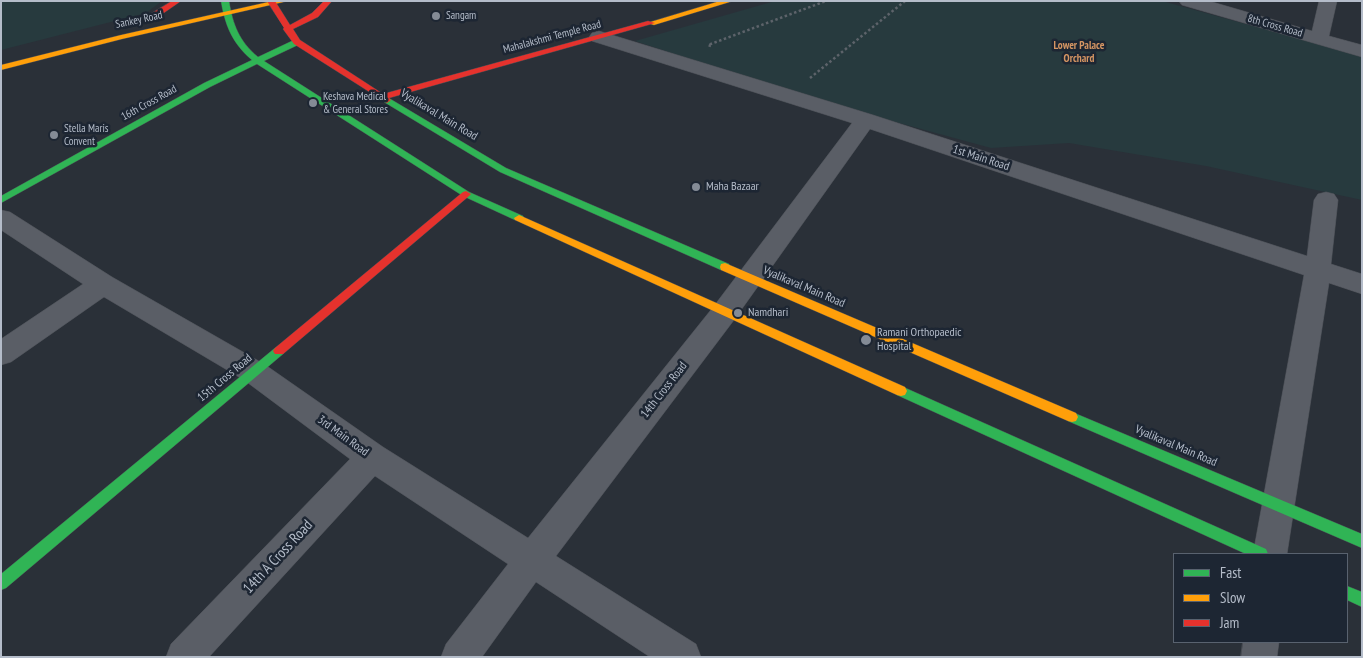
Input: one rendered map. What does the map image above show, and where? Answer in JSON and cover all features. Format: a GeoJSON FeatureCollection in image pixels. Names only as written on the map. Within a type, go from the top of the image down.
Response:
{"type":"FeatureCollection","features":[{"type":"Feature","properties":{"kind":"street"},"geometry":{"type":"LineString","coordinates":[[225,1],[231,33],[238,45],[258,61],[466,194],[724,313],[1259,553]]}},
{"type":"Feature","properties":{"kind":"street","name":"Sankey Road"},"geometry":{"type":"LineString","coordinates":[[1,68],[149,31],[284,1]]}},
{"type":"Feature","properties":{"kind":"street"},"geometry":{"type":"LineString","coordinates":[[287,30],[315,15],[328,1]]}},
{"type":"Feature","properties":{"kind":"street","name":"Mahalakshmi Temple Road"},"geometry":{"type":"LineString","coordinates":[[382,97],[729,1]]}},
{"type":"Feature","properties":{"kind":"street","name":"8th Cross Road"},"geometry":{"type":"LineString","coordinates":[[1188,1],[1362,51]]}},
{"type":"Feature","properties":{"kind":"street"},"geometry":{"type":"LineString","coordinates":[[1319,39],[1328,1]]}},
{"type":"Feature","properties":{"kind":"street","name":"Vyalikaval Main Road"},"geometry":{"type":"LineString","coordinates":[[271,3],[287,30],[297,42],[354,77],[382,97],[503,170],[749,278],[1362,541]]}},
{"type":"Feature","properties":{"kind":"street"},"geometry":{"type":"LineString","coordinates":[[147,18],[182,5]]}},
{"type":"Feature","properties":{"kind":"street","name":"Sankey Road"},"geometry":{"type":"LineString","coordinates":[[1,56],[124,24]]}},
{"type":"Feature","properties":{"kind":"street"},"geometry":{"type":"LineString","coordinates":[[149,31],[189,33]]}},
{"type":"Feature","properties":{"kind":"street","name":"1st Main Road"},"geometry":{"type":"LineString","coordinates":[[599,37],[865,120],[1362,284]]}},
{"type":"Feature","properties":{"kind":"street"},"geometry":{"type":"LineString","coordinates":[[224,41],[238,45]]}},
{"type":"Feature","properties":{"kind":"street","name":"16th Cross Road"},"geometry":{"type":"LineString","coordinates":[[1,200],[207,85],[297,42]]}},
{"type":"Feature","properties":{"kind":"street","name":"14th Cross Road"},"geometry":{"type":"LineString","coordinates":[[459,657],[724,313],[865,120]]}},
{"type":"Feature","properties":{"kind":"street","name":"15th Cross Road"},"geometry":{"type":"LineString","coordinates":[[1,583],[466,194]]}},
{"type":"Feature","properties":{"kind":"street"},"geometry":{"type":"LineString","coordinates":[[1270,553],[1318,269],[1326,200]]}},
{"type":"Feature","properties":{"kind":"street","name":"3rd Main Road"},"geometry":{"type":"LineString","coordinates":[[1,218],[103,284],[254,372],[372,457],[683,657]]}},
{"type":"Feature","properties":{"kind":"street"},"geometry":{"type":"LineString","coordinates":[[1,354],[103,284]]}},
{"type":"Feature","properties":{"kind":"street","name":"14th A Cross Road"},"geometry":{"type":"LineString","coordinates":[[184,657],[372,457]]}},
{"type":"Feature","properties":{"kind":"street"},"geometry":{"type":"LineString","coordinates":[[1348,593],[1362,600]]}},
{"type":"Feature","properties":{"kind":"street"},"geometry":{"type":"LineString","coordinates":[[1259,657],[1260,643]]}},
{"type":"Feature","properties":{"kind":"path"},"geometry":{"type":"LineString","coordinates":[[717,48],[708,45],[826,1]]}},
{"type":"Feature","properties":{"kind":"path"},"geometry":{"type":"LineString","coordinates":[[807,81],[904,1]]}},
{"type":"Feature","properties":{"kind":"green space"},"geometry":{"type":"Polygon","coordinates":[[[1,1],[162,1],[146,13],[1,50],[1,1]]]}},
{"type":"Feature","properties":{"kind":"green space"},"geometry":{"type":"Polygon","coordinates":[[[775,1],[1162,1],[1362,56],[1362,200],[1206,166],[1069,143],[991,148],[811,99],[635,41],[775,1]]]}},
{"type":"Feature","properties":{"kind":"traffic: fast"},"geometry":{"type":"LineString","coordinates":[[225,1],[228,20],[234,35],[243,48],[258,61],[466,194],[519,218]]}},
{"type":"Feature","properties":{"kind":"traffic: fast"},"geometry":{"type":"LineString","coordinates":[[1,200],[207,85],[297,42]]}},
{"type":"Feature","properties":{"kind":"traffic: fast"},"geometry":{"type":"LineString","coordinates":[[387,100],[503,170],[725,267]]}},
{"type":"Feature","properties":{"kind":"traffic: fast"},"geometry":{"type":"LineString","coordinates":[[1,583],[279,351]]}},
{"type":"Feature","properties":{"kind":"traffic: fast"},"geometry":{"type":"LineString","coordinates":[[901,391],[1259,553]]}},
{"type":"Feature","properties":{"kind":"traffic: fast"},"geometry":{"type":"LineString","coordinates":[[1072,417],[1362,541]]}},
{"type":"Feature","properties":{"kind":"traffic: fast"},"geometry":{"type":"LineString","coordinates":[[1348,593],[1362,600]]}},
{"type":"Feature","properties":{"kind":"traffic: slow"},"geometry":{"type":"LineString","coordinates":[[1,68],[121,37],[284,1]]}},
{"type":"Feature","properties":{"kind":"traffic: slow"},"geometry":{"type":"LineString","coordinates":[[651,23],[729,1]]}},
{"type":"Feature","properties":{"kind":"traffic: slow"},"geometry":{"type":"LineString","coordinates":[[519,218],[901,391]]}},
{"type":"Feature","properties":{"kind":"traffic: slow"},"geometry":{"type":"LineString","coordinates":[[725,267],[1072,417]]}},
{"type":"Feature","properties":{"kind":"traffic: jam"},"geometry":{"type":"LineString","coordinates":[[152,17],[177,1]]}},
{"type":"Feature","properties":{"kind":"traffic: jam"},"geometry":{"type":"LineString","coordinates":[[271,1],[297,42],[387,100]]}},
{"type":"Feature","properties":{"kind":"traffic: jam"},"geometry":{"type":"LineString","coordinates":[[287,29],[315,15],[328,1]]}},
{"type":"Feature","properties":{"kind":"traffic: jam"},"geometry":{"type":"LineString","coordinates":[[382,97],[651,23]]}},
{"type":"Feature","properties":{"kind":"traffic: jam"},"geometry":{"type":"LineString","coordinates":[[279,351],[466,194]]}},
{"type":"Feature","properties":{"kind":"place","name":"Sangam"},"geometry":{"type":"Point","coordinates":[436,16]}},
{"type":"Feature","properties":{"kind":"place","name":"Keshava Medical & General Stores"},"geometry":{"type":"Point","coordinates":[313,103]}},
{"type":"Feature","properties":{"kind":"place","name":"Stella Maris Convent"},"geometry":{"type":"Point","coordinates":[54,135]}},
{"type":"Feature","properties":{"kind":"place","name":"Maha Bazaar"},"geometry":{"type":"Point","coordinates":[696,187]}},
{"type":"Feature","properties":{"kind":"place","name":"Namdhari"},"geometry":{"type":"Point","coordinates":[738,313]}},
{"type":"Feature","properties":{"kind":"place","name":"Ramani Orthopaedic Hospital"},"geometry":{"type":"Point","coordinates":[866,340]}},
{"type":"Feature","properties":{"kind":"district","name":"Lower Palace Orchard"},"geometry":{"type":"Point","coordinates":[1079,52]}}]}
